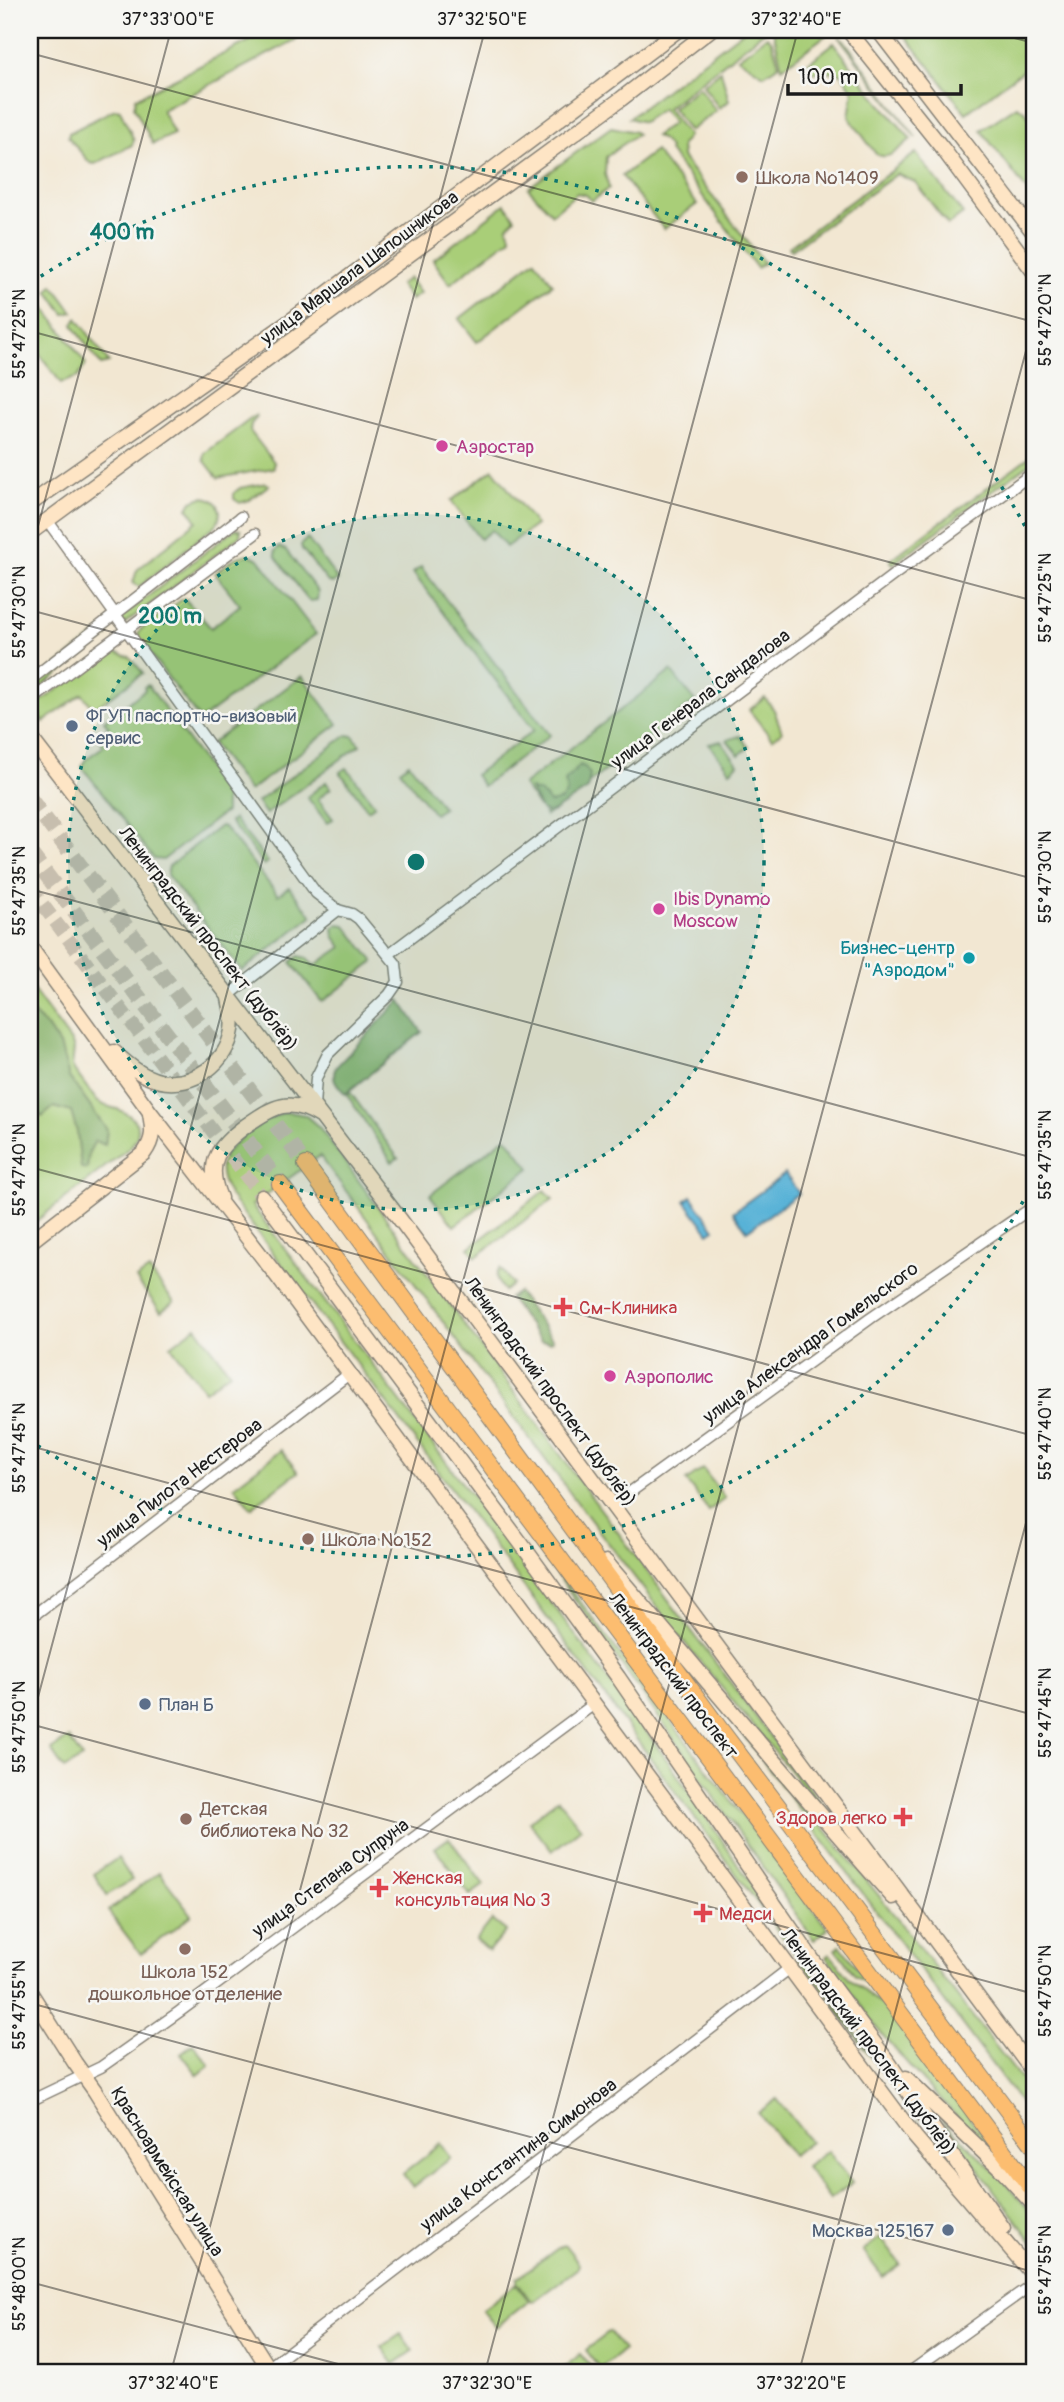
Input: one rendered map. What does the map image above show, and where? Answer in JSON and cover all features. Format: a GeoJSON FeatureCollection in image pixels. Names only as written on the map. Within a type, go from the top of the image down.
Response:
{"type":"FeatureCollection","features":[{"type":"Feature","properties":{"kind":"main road","name":"улица Маршала Шапошникова"},"geometry":{"type":"LineString","coordinates":[[30,504],[289,322],[678,30]]}},
{"type":"Feature","properties":{"kind":"main road","name":"улица Маршала Шапошникова"},"geometry":{"type":"LineString","coordinates":[[30,533],[610,107],[710,30]]}},
{"type":"Feature","properties":{"kind":"main road"},"geometry":{"type":"LineString","coordinates":[[848,30],[943,149],[1034,272]]}},
{"type":"Feature","properties":{"kind":"main road"},"geometry":{"type":"LineString","coordinates":[[878,30],[1034,233]]}},
{"type":"Feature","properties":{"kind":"main road","name":"Ленинградский проспект (дублёр)"},"geometry":{"type":"LineString","coordinates":[[30,737],[331,1127],[1034,2073]]}},
{"type":"Feature","properties":{"kind":"main road","name":"Ленинградский проспект (дублёр)"},"geometry":{"type":"LineString","coordinates":[[30,947],[150,1112],[349,1374],[915,2137],[1034,2274]]}},
{"type":"Feature","properties":{"kind":"main road"},"geometry":{"type":"LineString","coordinates":[[93,1032],[120,1058],[145,1076],[159,1081],[196,1078],[208,1070],[225,1051],[232,1028],[229,995]]}},
{"type":"Feature","properties":{"kind":"main road"},"geometry":{"type":"LineString","coordinates":[[224,1209],[216,1189],[214,1165],[221,1147],[228,1139],[268,1110],[289,1104],[320,1115],[331,1127]]}},
{"type":"Feature","properties":{"kind":"main road"},"geometry":{"type":"LineString","coordinates":[[30,1242],[144,1153],[151,1143],[153,1130],[150,1112]]}},
{"type":"Feature","properties":{"kind":"main road","name":"Ленинградский проспект"},"geometry":{"type":"LineString","coordinates":[[306,1165],[720,1729],[1034,2146]]}},
{"type":"Feature","properties":{"kind":"main road","name":"Ленинградский проспект"},"geometry":{"type":"LineString","coordinates":[[280,1184],[1034,2192]]}},
{"type":"Feature","properties":{"kind":"main road","name":"Ленинградский проспект (дублёр)"},"geometry":{"type":"LineString","coordinates":[[262,1197],[618,1677],[814,1962],[889,2063],[1034,2274]]}},
{"type":"Feature","properties":{"kind":"main road"},"geometry":{"type":"LineString","coordinates":[[563,1512],[738,1715],[817,1812],[948,1958]]}},
{"type":"Feature","properties":{"kind":"main road","name":"Красноармейская улица"},"geometry":{"type":"LineString","coordinates":[[30,1992],[269,2370]]}},
{"type":"Feature","properties":{"kind":"main road"},"geometry":{"type":"LineString","coordinates":[[889,2063],[998,2166],[1034,2205]]}},
{"type":"Feature","properties":{"kind":"street","name":"улица Генерала Сандалова"},"geometry":{"type":"LineString","coordinates":[[389,954],[1034,472]]}},
{"type":"Feature","properties":{"kind":"street"},"geometry":{"type":"LineString","coordinates":[[30,680],[241,517]]}},
{"type":"Feature","properties":{"kind":"street"},"geometry":{"type":"LineString","coordinates":[[47,520],[316,893],[338,910],[359,919],[396,964],[398,982],[389,995],[336,1045],[322,1062],[316,1077],[314,1106]]}},
{"type":"Feature","properties":{"kind":"street"},"geometry":{"type":"LineString","coordinates":[[30,701],[255,534]]}},
{"type":"Feature","properties":{"kind":"street"},"geometry":{"type":"LineString","coordinates":[[229,995],[338,910]]}},
{"type":"Feature","properties":{"kind":"street","name":"улица Александра Гомельского"},"geometry":{"type":"LineString","coordinates":[[611,1506],[871,1318],[1030,1209]]}},
{"type":"Feature","properties":{"kind":"street","name":"улица Пилота Нестерова"},"geometry":{"type":"LineString","coordinates":[[30,1618],[349,1374]]}},
{"type":"Feature","properties":{"kind":"street","name":"улица Степана Супруна"},"geometry":{"type":"LineString","coordinates":[[30,2101],[101,2067],[594,1704]]}},
{"type":"Feature","properties":{"kind":"street","name":"улица Константина Симонова"},"geometry":{"type":"LineString","coordinates":[[269,2370],[790,1968]]}},
{"type":"Feature","properties":{"kind":"street"},"geometry":{"type":"LineString","coordinates":[[910,2372],[1034,2283]]}},
{"type":"Feature","properties":{"kind":"green space"},"geometry":{"type":"Polygon","coordinates":[[[271,30],[287,30],[301,37],[162,110],[174,134],[153,144],[134,107],[136,98],[271,30]]]}},
{"type":"Feature","properties":{"kind":"green space"},"geometry":{"type":"Polygon","coordinates":[[[744,30],[766,30],[667,108],[688,136],[681,145],[682,157],[764,263],[757,268],[663,140],[655,136],[673,123],[662,109],[643,122],[629,118],[744,30]]]}},
{"type":"Feature","properties":{"kind":"green space"},"geometry":{"type":"Polygon","coordinates":[[[773,30],[826,30],[829,33],[782,68],[773,30]]]}},
{"type":"Feature","properties":{"kind":"green space"},"geometry":{"type":"Polygon","coordinates":[[[901,30],[1034,30],[1034,62],[966,113],[901,30]]]}},
{"type":"Feature","properties":{"kind":"green space"},"geometry":{"type":"Polygon","coordinates":[[[767,36],[772,41],[779,65],[764,75],[738,58],[767,36]]]}},
{"type":"Feature","properties":{"kind":"green space"},"geometry":{"type":"Polygon","coordinates":[[[839,37],[844,40],[916,138],[839,37]]]}},
{"type":"Feature","properties":{"kind":"green space"},"geometry":{"type":"Polygon","coordinates":[[[834,43],[911,139],[890,155],[876,154],[849,117],[853,91],[842,74],[805,71],[807,64],[834,43]]]}},
{"type":"Feature","properties":{"kind":"green space"},"geometry":{"type":"Polygon","coordinates":[[[721,71],[729,101],[719,108],[703,85],[721,71]]]}},
{"type":"Feature","properties":{"kind":"green space"},"geometry":{"type":"Polygon","coordinates":[[[699,87],[716,111],[689,131],[672,108],[699,87]]]}},
{"type":"Feature","properties":{"kind":"green space"},"geometry":{"type":"Polygon","coordinates":[[[1017,106],[1024,110],[1034,124],[1034,200],[981,130],[1017,106]]]}},
{"type":"Feature","properties":{"kind":"green space"},"geometry":{"type":"Polygon","coordinates":[[[115,109],[120,110],[134,140],[132,145],[95,164],[90,163],[68,137],[69,133],[115,109]]]}},
{"type":"Feature","properties":{"kind":"green space"},"geometry":{"type":"Polygon","coordinates":[[[611,127],[637,134],[606,157],[605,174],[609,188],[592,201],[586,195],[577,193],[552,214],[528,188],[611,127]]]}},
{"type":"Feature","properties":{"kind":"green space"},"geometry":{"type":"Polygon","coordinates":[[[655,151],[697,204],[664,229],[622,176],[655,151]]]}},
{"type":"Feature","properties":{"kind":"green space"},"geometry":{"type":"Polygon","coordinates":[[[916,153],[963,214],[948,225],[915,182],[897,174],[791,250],[789,247],[916,153]]]}},
{"type":"Feature","properties":{"kind":"green space"},"geometry":{"type":"Polygon","coordinates":[[[505,204],[515,218],[507,227],[511,238],[450,284],[433,260],[505,204]]]}},
{"type":"Feature","properties":{"kind":"green space"},"geometry":{"type":"Polygon","coordinates":[[[535,260],[553,284],[477,342],[459,319],[535,260]]]}},
{"type":"Feature","properties":{"kind":"green space"},"geometry":{"type":"Polygon","coordinates":[[[409,278],[420,293],[411,300],[400,285],[409,278]]]}},
{"type":"Feature","properties":{"kind":"green space"},"geometry":{"type":"Polygon","coordinates":[[[53,285],[73,312],[65,314],[48,291],[53,285]]]}},
{"type":"Feature","properties":{"kind":"green space"},"geometry":{"type":"Polygon","coordinates":[[[30,287],[86,364],[78,377],[61,383],[30,341],[30,287]]]}},
{"type":"Feature","properties":{"kind":"green space"},"geometry":{"type":"Polygon","coordinates":[[[77,318],[109,363],[101,365],[73,325],[77,318]]]}},
{"type":"Feature","properties":{"kind":"green space"},"geometry":{"type":"Polygon","coordinates":[[[256,415],[250,431],[274,462],[274,468],[218,478],[204,460],[205,453],[256,415]]]}},
{"type":"Feature","properties":{"kind":"green space"},"geometry":{"type":"Polygon","coordinates":[[[1034,453],[1034,460],[893,564],[890,560],[1034,453]]]}},
{"type":"Feature","properties":{"kind":"green space"},"geometry":{"type":"Polygon","coordinates":[[[493,469],[536,525],[506,547],[492,530],[480,539],[451,501],[493,469]]]}},
{"type":"Feature","properties":{"kind":"green space"},"geometry":{"type":"Polygon","coordinates":[[[266,483],[269,485],[249,500],[240,503],[234,499],[234,493],[240,488],[266,483]]]}},
{"type":"Feature","properties":{"kind":"green space"},"geometry":{"type":"Polygon","coordinates":[[[202,497],[216,502],[220,510],[217,524],[139,587],[133,583],[137,570],[197,521],[188,508],[192,501],[202,497]]]}},
{"type":"Feature","properties":{"kind":"green space"},"geometry":{"type":"Polygon","coordinates":[[[235,529],[241,530],[240,536],[124,624],[120,618],[235,529]]]}},
{"type":"Feature","properties":{"kind":"green space"},"geometry":{"type":"Polygon","coordinates":[[[307,538],[338,580],[334,583],[328,582],[302,549],[301,545],[307,538]]]}},
{"type":"Feature","properties":{"kind":"green space"},"geometry":{"type":"Polygon","coordinates":[[[279,547],[286,550],[318,592],[317,600],[309,601],[276,557],[275,551],[279,547]]]}},
{"type":"Feature","properties":{"kind":"green space"},"geometry":{"type":"Polygon","coordinates":[[[248,554],[259,559],[316,634],[200,720],[138,634],[184,598],[211,628],[240,605],[215,573],[235,558],[248,554]]]}},
{"type":"Feature","properties":{"kind":"green space"},"geometry":{"type":"Polygon","coordinates":[[[421,567],[550,735],[483,786],[475,775],[534,730],[413,573],[421,567]]]}},
{"type":"Feature","properties":{"kind":"green space"},"geometry":{"type":"Polygon","coordinates":[[[103,630],[108,636],[33,693],[30,686],[103,630]]]}},
{"type":"Feature","properties":{"kind":"green space"},"geometry":{"type":"Polygon","coordinates":[[[111,651],[130,657],[143,673],[94,709],[82,694],[44,722],[33,707],[111,651]]]}},
{"type":"Feature","properties":{"kind":"green space"},"geometry":{"type":"Polygon","coordinates":[[[671,671],[695,701],[546,816],[523,785],[671,671]]]}},
{"type":"Feature","properties":{"kind":"green space"},"geometry":{"type":"Polygon","coordinates":[[[302,676],[338,724],[249,791],[212,743],[302,676]]]}},
{"type":"Feature","properties":{"kind":"green space"},"geometry":{"type":"Polygon","coordinates":[[[148,685],[225,792],[225,812],[163,860],[154,859],[82,767],[86,759],[104,746],[97,736],[109,727],[104,721],[148,685]]]}},
{"type":"Feature","properties":{"kind":"green space"},"geometry":{"type":"Polygon","coordinates":[[[765,698],[774,710],[782,732],[772,739],[749,710],[765,698]]]}},
{"type":"Feature","properties":{"kind":"green space"},"geometry":{"type":"Polygon","coordinates":[[[347,735],[353,736],[360,745],[266,814],[257,802],[347,735]]]}},
{"type":"Feature","properties":{"kind":"green space"},"geometry":{"type":"Polygon","coordinates":[[[740,736],[749,747],[739,755],[727,740],[740,736]]]}},
{"type":"Feature","properties":{"kind":"green space"},"geometry":{"type":"Polygon","coordinates":[[[721,741],[738,764],[730,771],[709,744],[721,741]]]}},
{"type":"Feature","properties":{"kind":"green space"},"geometry":{"type":"Polygon","coordinates":[[[409,763],[443,808],[434,814],[400,770],[409,763]]]}},
{"type":"Feature","properties":{"kind":"green space"},"geometry":{"type":"Polygon","coordinates":[[[580,765],[590,774],[588,789],[554,811],[542,811],[530,789],[541,793],[550,803],[561,800],[567,792],[565,781],[580,765]]]}},
{"type":"Feature","properties":{"kind":"green space"},"geometry":{"type":"Polygon","coordinates":[[[347,768],[375,805],[368,810],[340,772],[347,768]]]}},
{"type":"Feature","properties":{"kind":"green space"},"geometry":{"type":"Polygon","coordinates":[[[326,782],[331,788],[318,799],[333,819],[327,823],[307,797],[326,782]]]}},
{"type":"Feature","properties":{"kind":"green space"},"geometry":{"type":"Polygon","coordinates":[[[234,819],[268,862],[264,865],[230,822],[234,819]]]}},
{"type":"Feature","properties":{"kind":"green space"},"geometry":{"type":"Polygon","coordinates":[[[220,826],[224,827],[278,895],[289,887],[312,916],[242,971],[167,875],[169,866],[220,826]]]}},
{"type":"Feature","properties":{"kind":"green space"},"geometry":{"type":"Polygon","coordinates":[[[338,924],[345,925],[374,962],[322,1002],[291,962],[299,956],[307,958],[314,966],[342,947],[334,936],[333,928],[338,924]]]}},
{"type":"Feature","properties":{"kind":"green space"},"geometry":{"type":"Polygon","coordinates":[[[30,986],[72,1043],[72,1067],[97,1101],[121,1110],[134,1120],[138,1133],[129,1148],[30,1226],[30,986]]]}},
{"type":"Feature","properties":{"kind":"green space"},"geometry":{"type":"Polygon","coordinates":[[[400,1000],[422,1032],[345,1094],[334,1078],[336,1067],[400,1000]]]}},
{"type":"Feature","properties":{"kind":"green space"},"geometry":{"type":"Polygon","coordinates":[[[30,1011],[47,1027],[61,1048],[69,1077],[107,1130],[105,1145],[95,1141],[89,1152],[87,1169],[81,1168],[77,1132],[71,1112],[54,1107],[42,1117],[30,1107],[30,1011]]]}},
{"type":"Feature","properties":{"kind":"green space"},"geometry":{"type":"Polygon","coordinates":[[[350,1092],[398,1158],[392,1162],[347,1095],[350,1092]]]}},
{"type":"Feature","properties":{"kind":"green space"},"geometry":{"type":"Polygon","coordinates":[[[289,1112],[305,1115],[319,1127],[822,1805],[820,1807],[688,1647],[320,1156],[252,1205],[512,1549],[670,1764],[802,1958],[922,2126],[460,1500],[230,1196],[221,1173],[224,1156],[249,1131],[271,1118],[289,1112]]]}},
{"type":"Feature","properties":{"kind":"green space"},"geometry":{"type":"Polygon","coordinates":[[[506,1137],[530,1168],[454,1226],[430,1195],[506,1137]]]}},
{"type":"Feature","properties":{"kind":"green space"},"geometry":{"type":"Polygon","coordinates":[[[545,1190],[553,1199],[476,1257],[469,1248],[545,1190]]]}},
{"type":"Feature","properties":{"kind":"green space"},"geometry":{"type":"Polygon","coordinates":[[[500,1268],[513,1284],[504,1291],[497,1277],[500,1268]]]}},
{"type":"Feature","properties":{"kind":"green space"},"geometry":{"type":"Polygon","coordinates":[[[149,1270],[174,1302],[161,1312],[136,1279],[149,1270]]]}},
{"type":"Feature","properties":{"kind":"green space"},"geometry":{"type":"Polygon","coordinates":[[[518,1292],[553,1340],[541,1341],[509,1298],[518,1292]]]}},
{"type":"Feature","properties":{"kind":"green space"},"geometry":{"type":"Polygon","coordinates":[[[196,1327],[230,1372],[205,1391],[171,1346],[196,1327]]]}},
{"type":"Feature","properties":{"kind":"green space"},"geometry":{"type":"Polygon","coordinates":[[[281,1450],[298,1472],[251,1508],[234,1486],[281,1450]]]}},
{"type":"Feature","properties":{"kind":"green space"},"geometry":{"type":"Polygon","coordinates":[[[703,1469],[725,1498],[709,1511],[686,1481],[703,1469]]]}},
{"type":"Feature","properties":{"kind":"green space"},"geometry":{"type":"Polygon","coordinates":[[[529,1536],[828,1929],[814,1940],[529,1536]]]}},
{"type":"Feature","properties":{"kind":"green space"},"geometry":{"type":"Polygon","coordinates":[[[735,1718],[885,1903],[1034,2096],[1034,2120],[732,1720],[735,1718]]]}},
{"type":"Feature","properties":{"kind":"green space"},"geometry":{"type":"Polygon","coordinates":[[[69,1738],[82,1758],[64,1769],[51,1750],[69,1738]]]}},
{"type":"Feature","properties":{"kind":"green space"},"geometry":{"type":"Polygon","coordinates":[[[558,1799],[581,1828],[552,1851],[529,1822],[558,1799]]]}},
{"type":"Feature","properties":{"kind":"green space"},"geometry":{"type":"Polygon","coordinates":[[[449,1838],[484,1885],[470,1895],[435,1848],[449,1838]]]}},
{"type":"Feature","properties":{"kind":"green space"},"geometry":{"type":"Polygon","coordinates":[[[118,1858],[132,1880],[107,1895],[94,1874],[118,1858]]]}},
{"type":"Feature","properties":{"kind":"green space"},"geometry":{"type":"Polygon","coordinates":[[[159,1872],[192,1915],[141,1954],[108,1911],[159,1872]]]}},
{"type":"Feature","properties":{"kind":"green space"},"geometry":{"type":"Polygon","coordinates":[[[492,1920],[506,1931],[489,1951],[476,1940],[492,1920]]]}},
{"type":"Feature","properties":{"kind":"green space"},"geometry":{"type":"Polygon","coordinates":[[[840,1945],[869,1984],[855,1975],[836,1949],[840,1945]]]}},
{"type":"Feature","properties":{"kind":"green space"},"geometry":{"type":"Polygon","coordinates":[[[830,1954],[850,1979],[890,2012],[989,2143],[985,2146],[878,2030],[826,1957],[830,1954]]]}},
{"type":"Feature","properties":{"kind":"green space"},"geometry":{"type":"Polygon","coordinates":[[[193,2044],[210,2065],[198,2075],[181,2053],[193,2044]]]}},
{"type":"Feature","properties":{"kind":"green space"},"geometry":{"type":"Polygon","coordinates":[[[777,2099],[810,2141],[792,2155],[758,2113],[777,2099]]]}},
{"type":"Feature","properties":{"kind":"green space"},"geometry":{"type":"Polygon","coordinates":[[[941,2119],[1002,2178],[1034,2216],[1034,2244],[941,2119]]]}},
{"type":"Feature","properties":{"kind":"green space"},"geometry":{"type":"Polygon","coordinates":[[[441,2144],[451,2158],[413,2187],[403,2174],[441,2144]]]}},
{"type":"Feature","properties":{"kind":"green space"},"geometry":{"type":"Polygon","coordinates":[[[828,2151],[852,2183],[830,2199],[806,2167],[828,2151]]]}},
{"type":"Feature","properties":{"kind":"green space"},"geometry":{"type":"Polygon","coordinates":[[[880,2237],[900,2264],[883,2277],[863,2251],[880,2237]]]}},
{"type":"Feature","properties":{"kind":"green space"},"geometry":{"type":"Polygon","coordinates":[[[565,2245],[579,2263],[578,2268],[534,2301],[530,2300],[517,2278],[565,2245]]]}},
{"type":"Feature","properties":{"kind":"green space"},"geometry":{"type":"Polygon","coordinates":[[[516,2284],[529,2301],[496,2327],[482,2310],[516,2284]]]}},
{"type":"Feature","properties":{"kind":"green space"},"geometry":{"type":"Polygon","coordinates":[[[610,2332],[624,2350],[600,2369],[586,2350],[610,2332]]]}},
{"type":"Feature","properties":{"kind":"green space"},"geometry":{"type":"Polygon","coordinates":[[[401,2334],[413,2351],[394,2364],[382,2347],[401,2334]]]}},
{"type":"Feature","properties":{"kind":"green space"},"geometry":{"type":"Polygon","coordinates":[[[581,2354],[596,2372],[558,2372],[581,2354]]]}},
{"type":"Feature","properties":{"kind":"water"},"geometry":{"type":"Polygon","coordinates":[[[785,1174],[799,1193],[747,1231],[733,1212],[785,1174]]]}},
{"type":"Feature","properties":{"kind":"water"},"geometry":{"type":"Polygon","coordinates":[[[691,1196],[715,1229],[709,1233],[685,1201],[691,1196]]]}},
{"type":"Feature","properties":{"kind":"tunnel"},"geometry":{"type":"LineString","coordinates":[[30,799],[306,1165]]}},
{"type":"Feature","properties":{"kind":"tunnel"},"geometry":{"type":"LineString","coordinates":[[30,853],[280,1184]]}},
{"type":"Feature","properties":{"kind":"tunnel"},"geometry":{"type":"LineString","coordinates":[[30,888],[262,1197]]}},
{"type":"Feature","properties":{"kind":"place","name":"Школа №1409"},"geometry":{"type":"Point","coordinates":[742,177]}},
{"type":"Feature","properties":{"kind":"place","name":"Аэростар"},"geometry":{"type":"Point","coordinates":[442,446]}},
{"type":"Feature","properties":{"kind":"place","name":"ФГУП паспортно-визовый сервис"},"geometry":{"type":"Point","coordinates":[72,726]}},
{"type":"Feature","properties":{"kind":"place","name":"Ibis Dynamo Moscow"},"geometry":{"type":"Point","coordinates":[659,909]}},
{"type":"Feature","properties":{"kind":"place","name":"Бизнес-центр \"Аэродом\""},"geometry":{"type":"Point","coordinates":[969,958]}},
{"type":"Feature","properties":{"kind":"place","name":"См-Клиника"},"geometry":{"type":"Point","coordinates":[563,1307]}},
{"type":"Feature","properties":{"kind":"place","name":"Аэрополис"},"geometry":{"type":"Point","coordinates":[610,1376]}},
{"type":"Feature","properties":{"kind":"place","name":"Школа №152"},"geometry":{"type":"Point","coordinates":[308,1539]}},
{"type":"Feature","properties":{"kind":"place","name":"План Б"},"geometry":{"type":"Point","coordinates":[145,1704]}},
{"type":"Feature","properties":{"kind":"place","name":"Здоров легко"},"geometry":{"type":"Point","coordinates":[903,1817]}},
{"type":"Feature","properties":{"kind":"place","name":"Детская библиотека № 32"},"geometry":{"type":"Point","coordinates":[186,1819]}},
{"type":"Feature","properties":{"kind":"place","name":"Женская консультация № 3"},"geometry":{"type":"Point","coordinates":[379,1888]}},
{"type":"Feature","properties":{"kind":"place","name":"Медси"},"geometry":{"type":"Point","coordinates":[703,1913]}},
{"type":"Feature","properties":{"kind":"place","name":"Школа 152 дошкольное отделение"},"geometry":{"type":"Point","coordinates":[185,1949]}},
{"type":"Feature","properties":{"kind":"place","name":"Москва 125167"},"geometry":{"type":"Point","coordinates":[948,2230]}}]}
